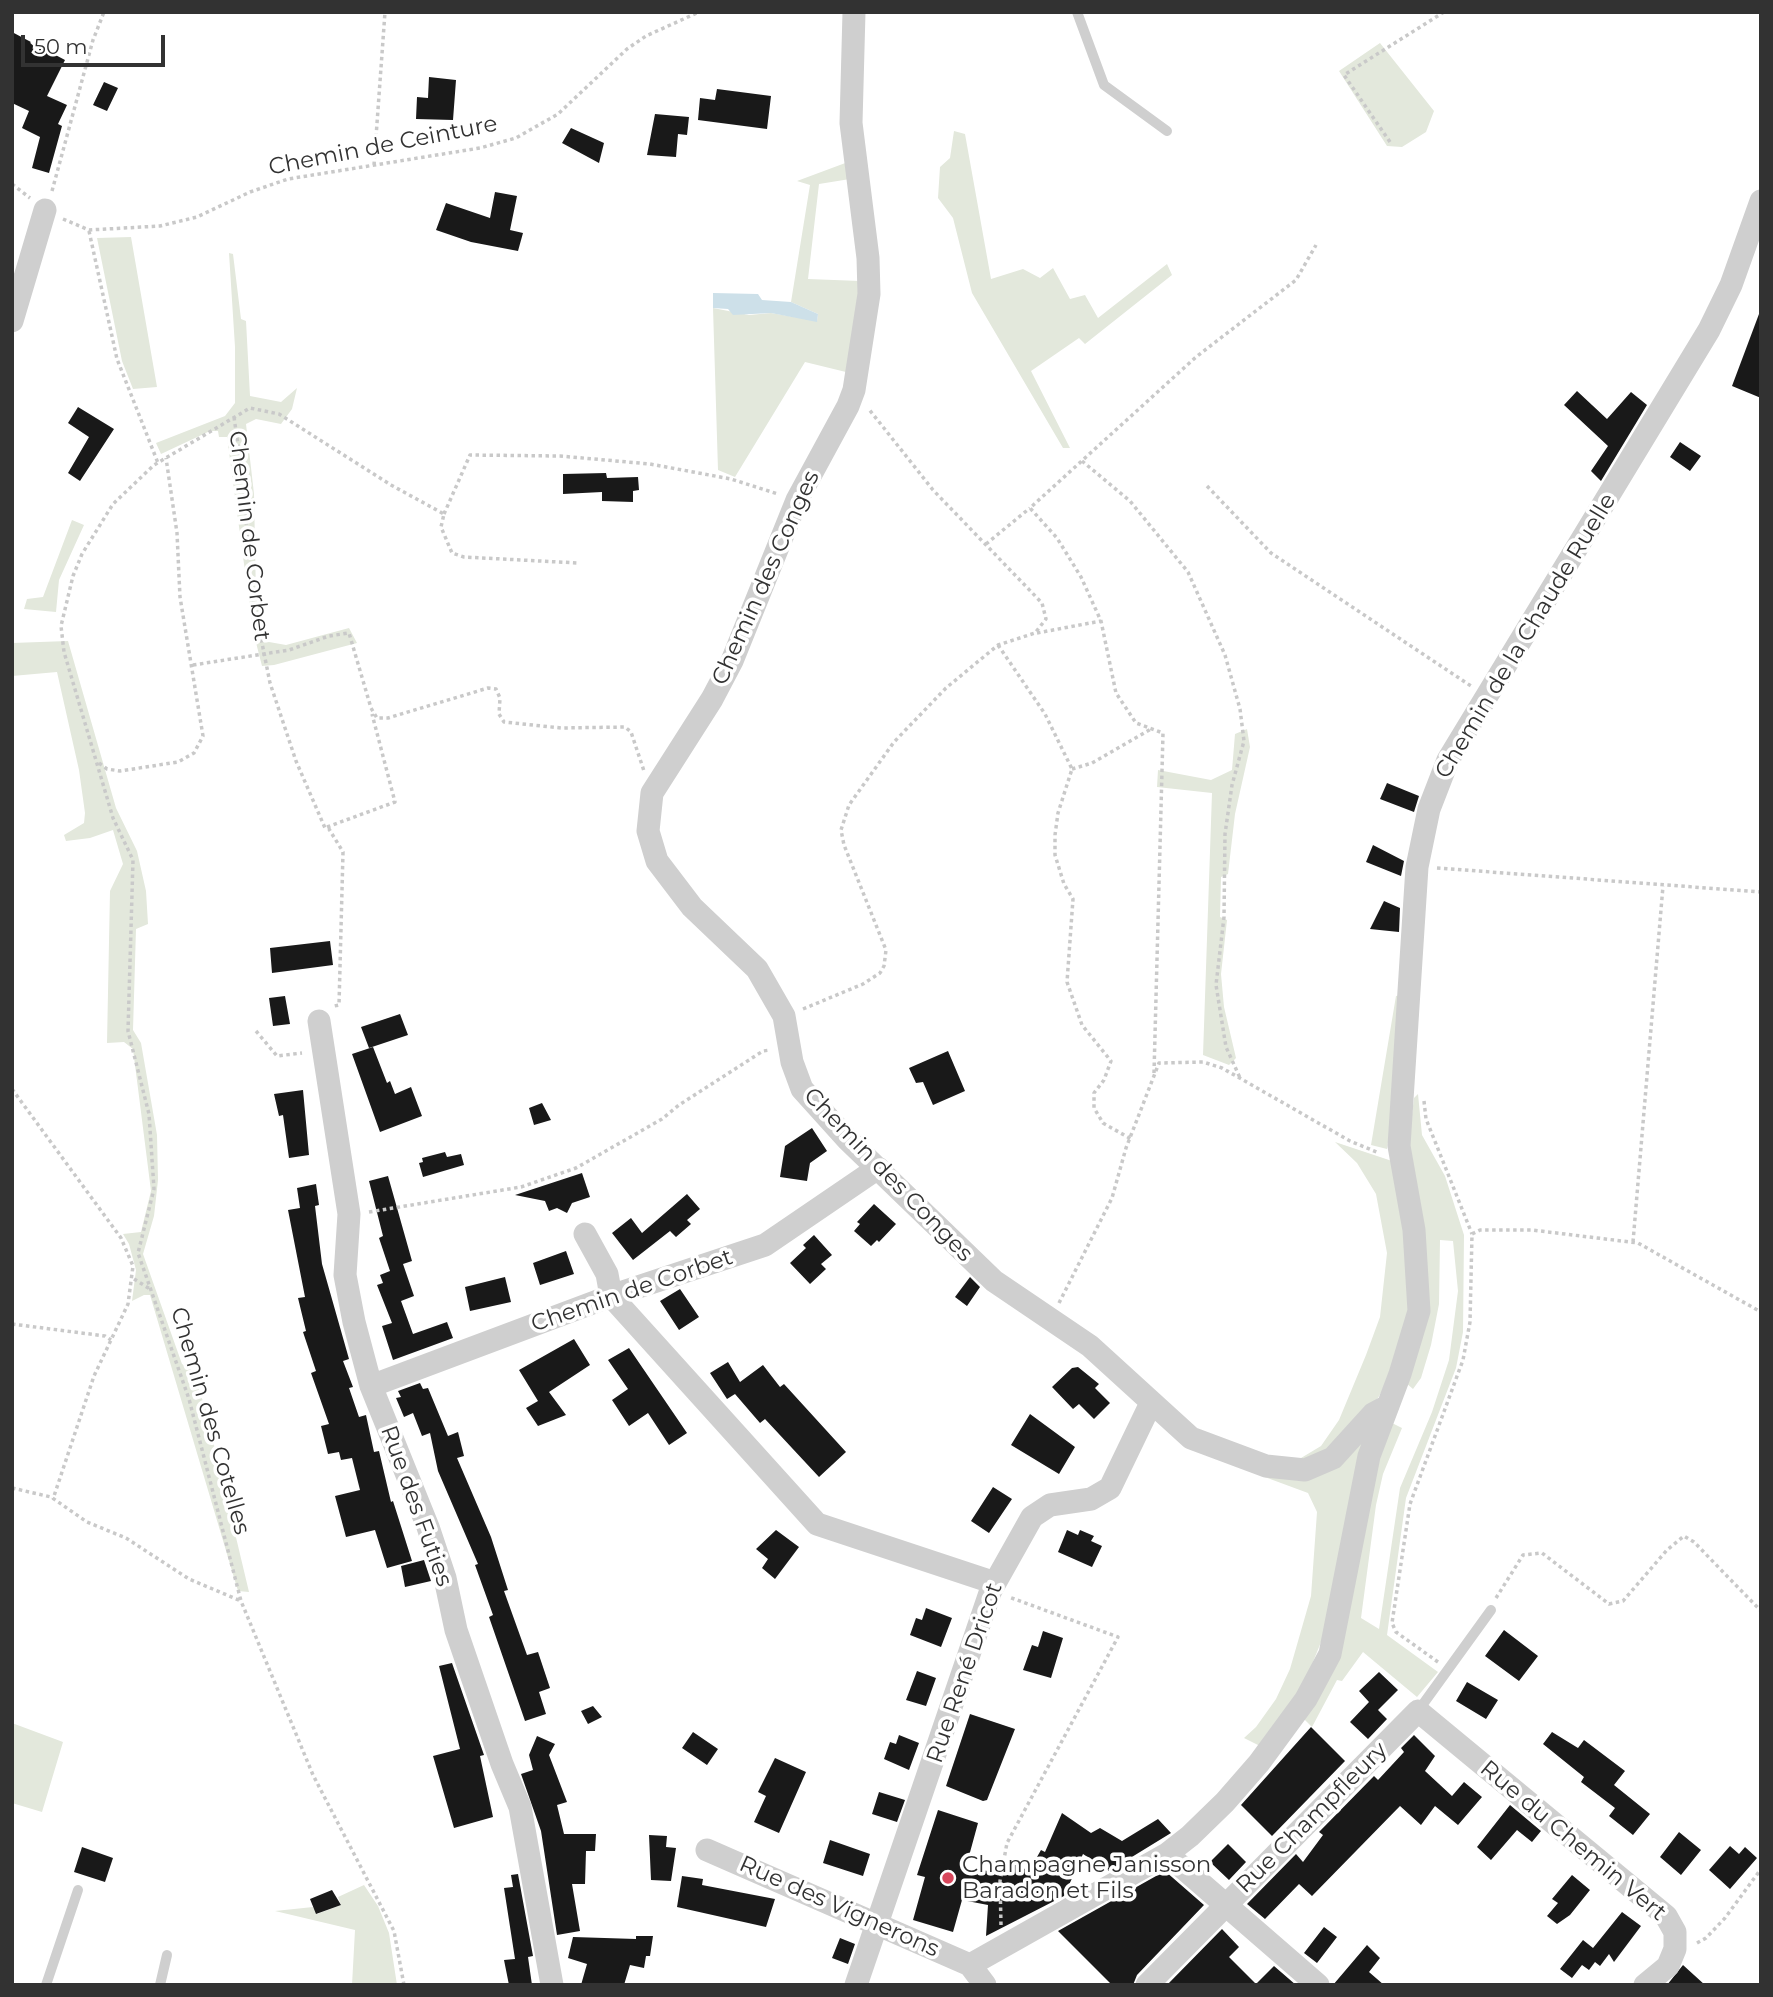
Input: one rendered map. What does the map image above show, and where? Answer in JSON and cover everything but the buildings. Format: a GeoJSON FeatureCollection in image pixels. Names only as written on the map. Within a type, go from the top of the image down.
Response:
{"type":"FeatureCollection","features":[{"type":"Feature","properties":{"kind":"street","name":"Chemin des Conges"},"geometry":{"type":"LineString","coordinates":[[854,12],[851,123],[867,246],[869,294],[853,390],[841,420],[797,500],[732,662],[689,737],[655,787],[647,818],[657,861],[692,907],[757,969],[784,1016],[802,1089],[878,1168],[995,1281],[1090,1346],[1180,1429],[1202,1444],[1266,1466],[1291,1471],[1305,1470],[1333,1458],[1373,1414],[1388,1406]]}},
{"type":"Feature","properties":{"kind":"street","name":"Chemin de la Chaude Ruelle"},"geometry":{"type":"LineString","coordinates":[[967,1975],[1002,1946],[1167,1854],[1225,1802],[1259,1763],[1306,1699],[1330,1654],[1368,1456],[1388,1406],[1419,1311],[1414,1230],[1400,1156],[1429,868],[1421,842],[1440,778],[1709,330],[1731,285],[1761,201]]}},
{"type":"Feature","properties":{"kind":"street"},"geometry":{"type":"LineString","coordinates":[[12,321],[45,210]]}},
{"type":"Feature","properties":{"kind":"street","name":"Rue des Futies"},"geometry":{"type":"LineString","coordinates":[[324,1014],[324,1045],[349,1214],[345,1275],[371,1386],[428,1527],[445,1578],[456,1630],[502,1764],[520,1807],[552,1985]]}},
{"type":"Feature","properties":{"kind":"street","name":"Chemin de Corbet"},"geometry":{"type":"LineString","coordinates":[[371,1386],[611,1296],[765,1245],[878,1168]]}},
{"type":"Feature","properties":{"kind":"street"},"geometry":{"type":"LineString","coordinates":[[585,1234],[607,1274],[611,1296],[817,1524],[993,1586]]}},
{"type":"Feature","properties":{"kind":"street","name":"Rue René Dricot"},"geometry":{"type":"LineString","coordinates":[[856,1985],[879,1925],[993,1586],[1032,1517],[1050,1505],[1091,1499],[1110,1488],[1152,1403]]}},
{"type":"Feature","properties":{"kind":"street","name":"Rue Champfleury"},"geometry":{"type":"LineString","coordinates":[[1147,1985],[1418,1711]]}},
{"type":"Feature","properties":{"kind":"street","name":"Rue du Chemin Vert"},"geometry":{"type":"LineString","coordinates":[[1418,1711],[1657,1908],[1671,1923],[1675,1949],[1668,1966],[1645,1985]]}},
{"type":"Feature","properties":{"kind":"street","name":"Rue des Vignerons"},"geometry":{"type":"LineString","coordinates":[[707,1850],[879,1925],[967,1975]]}},
{"type":"Feature","properties":{"kind":"street"},"geometry":{"type":"LineString","coordinates":[[1167,1854],[1318,1985]]}},
{"type":"Feature","properties":{"kind":"street"},"geometry":{"type":"LineString","coordinates":[[967,1975],[985,1985]]}},
{"type":"Feature","properties":{"kind":"lane"},"geometry":{"type":"LineString","coordinates":[[1077,12],[1104,85],[1167,131]]}},
{"type":"Feature","properties":{"kind":"lane"},"geometry":{"type":"LineString","coordinates":[[1418,1711],[1491,1610]]}},
{"type":"Feature","properties":{"kind":"lane"},"geometry":{"type":"LineString","coordinates":[[47,1985],[78,1890]]}},
{"type":"Feature","properties":{"kind":"lane"},"geometry":{"type":"LineString","coordinates":[[160,1985],[167,1955]]}},
{"type":"Feature","properties":{"kind":"path"},"geometry":{"type":"LineString","coordinates":[[45,210],[64,156],[93,40],[104,12]]}},
{"type":"Feature","properties":{"kind":"path"},"geometry":{"type":"LineString","coordinates":[[374,165],[385,12]]}},
{"type":"Feature","properties":{"kind":"path","name":"Chemin de Ceinture"},"geometry":{"type":"LineString","coordinates":[[12,184],[45,210],[89,230],[130,229],[181,222],[288,179],[480,148],[516,138],[558,114],[627,49],[646,36],[699,12]]}},
{"type":"Feature","properties":{"kind":"path"},"geometry":{"type":"LineString","coordinates":[[1390,142],[1345,75],[1444,12]]}},
{"type":"Feature","properties":{"kind":"path"},"geometry":{"type":"LineString","coordinates":[[89,230],[117,359],[158,463]]}},
{"type":"Feature","properties":{"kind":"path"},"geometry":{"type":"LineString","coordinates":[[986,544],[1030,508],[1196,357],[1296,281],[1316,245]]}},
{"type":"Feature","properties":{"kind":"path"},"geometry":{"type":"LineString","coordinates":[[853,390],[933,490],[1042,603],[1046,619],[1035,633]]}},
{"type":"Feature","properties":{"kind":"path"},"geometry":{"type":"LineString","coordinates":[[133,1266],[154,1189],[149,1114],[128,1031],[133,860],[113,818],[64,653],[61,626],[73,576],[102,518],[158,463],[250,408],[279,414],[381,479],[444,514]]}},
{"type":"Feature","properties":{"kind":"path","name":"Chemin de Corbet"},"geometry":{"type":"LineString","coordinates":[[234,417],[243,480],[251,588],[271,683],[296,761],[325,828],[330,829],[343,852],[339,1005],[324,1014]]}},
{"type":"Feature","properties":{"kind":"path"},"geometry":{"type":"LineString","coordinates":[[578,563],[464,557],[452,553],[441,527],[470,455],[560,456],[674,467],[731,480],[797,500]]}},
{"type":"Feature","properties":{"kind":"path"},"geometry":{"type":"LineString","coordinates":[[97,762],[107,769],[120,771],[178,762],[194,753],[203,736],[180,597],[177,533],[169,498],[166,458]]}},
{"type":"Feature","properties":{"kind":"path"},"geometry":{"type":"LineString","coordinates":[[1082,461],[1130,501],[1188,572],[1225,655],[1240,709],[1244,741],[1232,785],[1225,834],[1224,917],[1216,985],[1226,1047],[1241,1080]]}},
{"type":"Feature","properties":{"kind":"path"},"geometry":{"type":"LineString","coordinates":[[1207,486],[1271,553],[1487,697]]}},
{"type":"Feature","properties":{"kind":"path"},"geometry":{"type":"LineString","coordinates":[[1030,508],[1056,538],[1081,577],[1101,621],[1116,693],[1136,723],[1163,733],[1154,1073]]}},
{"type":"Feature","properties":{"kind":"path"},"geometry":{"type":"LineString","coordinates":[[784,1016],[863,984],[880,973],[884,966],[886,950],[844,845],[843,818],[849,804],[894,741],[946,688],[998,645],[1035,633],[1101,621]]}},
{"type":"Feature","properties":{"kind":"path"},"geometry":{"type":"LineString","coordinates":[[193,665],[265,654],[349,633],[395,802],[325,828]]}},
{"type":"Feature","properties":{"kind":"path"},"geometry":{"type":"LineString","coordinates":[[998,645],[1045,714],[1072,769],[1058,813],[1055,835],[1055,855],[1064,884],[1073,899],[1068,982],[1082,1025],[1111,1061],[1104,1080],[1094,1093],[1094,1108],[1103,1123],[1130,1139]]}},
{"type":"Feature","properties":{"kind":"path"},"geometry":{"type":"LineString","coordinates":[[371,708],[377,718],[388,718],[488,688],[496,689],[500,698],[499,714],[504,722],[561,727],[625,727],[631,732],[641,766],[655,787]]}},
{"type":"Feature","properties":{"kind":"path"},"geometry":{"type":"LineString","coordinates":[[1072,769],[1092,763],[1151,729]]}},
{"type":"Feature","properties":{"kind":"path"},"geometry":{"type":"LineString","coordinates":[[1429,868],[1439,878]]}},
{"type":"Feature","properties":{"kind":"path"},"geometry":{"type":"LineString","coordinates":[[1429,868],[1761,892]]}},
{"type":"Feature","properties":{"kind":"path"},"geometry":{"type":"LineString","coordinates":[[1633,1242],[1663,886]]}},
{"type":"Feature","properties":{"kind":"path"},"geometry":{"type":"LineString","coordinates":[[256,1031],[277,1056],[303,1053],[324,1045]]}},
{"type":"Feature","properties":{"kind":"path"},"geometry":{"type":"LineString","coordinates":[[349,1214],[520,1187],[576,1168],[662,1119],[679,1104],[763,1051],[790,1048]]}},
{"type":"Feature","properties":{"kind":"path"},"geometry":{"type":"LineString","coordinates":[[1050,1320],[1112,1198],[1130,1139],[1159,1063],[1203,1062],[1377,1153],[1400,1156]]}},
{"type":"Feature","properties":{"kind":"path"},"geometry":{"type":"LineString","coordinates":[[12,1089],[121,1238],[133,1266],[134,1279],[128,1304],[79,1417],[53,1499]]}},
{"type":"Feature","properties":{"kind":"path"},"geometry":{"type":"LineString","coordinates":[[1423,1096],[1426,1119],[1472,1234],[1470,1322],[1463,1360],[1410,1504],[1392,1623],[1396,1632],[1419,1651],[1450,1665]]}},
{"type":"Feature","properties":{"kind":"path"},"geometry":{"type":"LineString","coordinates":[[1472,1234],[1480,1230],[1532,1230],[1633,1242],[1650,1247],[1761,1312]]}},
{"type":"Feature","properties":{"kind":"path","name":"Chemin des Cotelles"},"geometry":{"type":"LineString","coordinates":[[138,1253],[189,1399],[242,1601],[313,1775],[394,1931],[404,1985]]}},
{"type":"Feature","properties":{"kind":"path"},"geometry":{"type":"LineString","coordinates":[[134,1279],[150,1289]]}},
{"type":"Feature","properties":{"kind":"path"},"geometry":{"type":"LineString","coordinates":[[12,1324],[80,1332],[111,1340]]}},
{"type":"Feature","properties":{"kind":"path"},"geometry":{"type":"LineString","coordinates":[[12,1488],[53,1499],[87,1522],[126,1538],[189,1579],[242,1601]]}},
{"type":"Feature","properties":{"kind":"path"},"geometry":{"type":"LineString","coordinates":[[1491,1610],[1500,1589],[1523,1555],[1542,1553],[1609,1604],[1623,1601],[1667,1550],[1684,1536],[1694,1542],[1761,1611]]}},
{"type":"Feature","properties":{"kind":"path"},"geometry":{"type":"LineString","coordinates":[[993,1586],[1118,1637],[1007,1843],[1000,1881],[1002,1946]]}},
{"type":"Feature","properties":{"kind":"path"},"geometry":{"type":"LineString","coordinates":[[1675,1949],[1687,1948],[1706,1938],[1761,1869]]}},
{"type":"Feature","properties":{"kind":"shaded area"},"geometry":{"type":"Polygon","coordinates":[[[1380,43],[1434,111],[1426,132],[1402,147],[1387,146],[1339,71],[1380,43]]]}},
{"type":"Feature","properties":{"kind":"shaded area"},"geometry":{"type":"Polygon","coordinates":[[[954,131],[965,134],[991,279],[1023,269],[1040,278],[1053,268],[1070,299],[1085,295],[1098,318],[1167,264],[1172,275],[1085,344],[1079,338],[1031,371],[1070,448],[1063,448],[972,293],[953,218],[938,198],[940,167],[950,158],[954,131]]]}},
{"type":"Feature","properties":{"kind":"shaded area"},"geometry":{"type":"Polygon","coordinates":[[[848,162],[850,179],[819,184],[808,279],[860,281],[850,373],[805,362],[735,477],[718,470],[713,308],[749,315],[771,313],[817,321],[818,314],[791,302],[810,185],[797,181],[848,162]]]}},
{"type":"Feature","properties":{"kind":"shaded area"},"geometry":{"type":"Polygon","coordinates":[[[131,237],[157,387],[133,389],[122,361],[97,238],[131,237]]]}},
{"type":"Feature","properties":{"kind":"shaded area"},"geometry":{"type":"Polygon","coordinates":[[[229,253],[233,254],[241,319],[246,321],[250,396],[281,402],[297,388],[292,409],[281,424],[256,419],[246,424],[254,494],[256,597],[269,642],[286,645],[349,628],[357,643],[274,665],[262,666],[253,631],[227,437],[219,437],[218,431],[210,431],[161,454],[156,443],[225,416],[235,403],[235,347],[229,253]]]}},
{"type":"Feature","properties":{"kind":"shaded area"},"geometry":{"type":"Polygon","coordinates":[[[713,293],[758,294],[762,300],[791,302],[818,314],[817,322],[771,313],[733,315],[728,309],[713,308],[713,293]]]}},
{"type":"Feature","properties":{"kind":"shaded area"},"geometry":{"type":"Polygon","coordinates":[[[72,520],[84,525],[59,580],[56,612],[24,609],[27,599],[43,597],[72,520]]]}},
{"type":"Feature","properties":{"kind":"shaded area"},"geometry":{"type":"Polygon","coordinates":[[[68,641],[116,808],[137,851],[146,891],[148,924],[136,929],[133,1030],[141,1043],[157,1135],[158,1180],[154,1216],[143,1254],[182,1364],[192,1370],[205,1407],[249,1592],[238,1591],[150,1295],[132,1301],[136,1270],[129,1244],[123,1234],[141,1232],[151,1191],[133,1049],[124,1042],[107,1043],[110,891],[123,864],[113,830],[90,838],[66,841],[64,835],[84,823],[85,813],[79,770],[57,672],[12,676],[12,643],[68,641]]]}},
{"type":"Feature","properties":{"kind":"shaded area"},"geometry":{"type":"Polygon","coordinates":[[[1247,729],[1250,747],[1235,814],[1228,874],[1221,877],[1220,917],[1227,920],[1221,974],[1224,1007],[1236,1058],[1229,1065],[1203,1055],[1212,793],[1157,787],[1158,770],[1211,780],[1232,770],[1235,734],[1247,729]]]}},
{"type":"Feature","properties":{"kind":"shaded area"},"geometry":{"type":"Polygon","coordinates":[[[1404,995],[1387,1149],[1371,1145],[1396,996],[1404,995]]]}},
{"type":"Feature","properties":{"kind":"shaded area"},"geometry":{"type":"Polygon","coordinates":[[[1418,1094],[1422,1135],[1445,1176],[1464,1235],[1463,1332],[1456,1368],[1406,1498],[1387,1635],[1438,1672],[1417,1697],[1363,1652],[1342,1681],[1337,1680],[1312,1727],[1302,1717],[1373,1467],[1392,1423],[1402,1428],[1383,1474],[1376,1505],[1361,1618],[1379,1629],[1400,1488],[1432,1412],[1449,1360],[1458,1291],[1453,1241],[1440,1240],[1439,1304],[1431,1345],[1421,1378],[1413,1389],[1406,1383],[1427,1311],[1407,1154],[1414,1098],[1418,1094]]]}},
{"type":"Feature","properties":{"kind":"shaded area"},"geometry":{"type":"Polygon","coordinates":[[[1335,1142],[1392,1161],[1403,1204],[1411,1305],[1395,1368],[1378,1398],[1336,1447],[1303,1462],[1301,1458],[1321,1446],[1339,1420],[1366,1355],[1380,1317],[1387,1253],[1376,1194],[1357,1163],[1335,1142]]]}},
{"type":"Feature","properties":{"kind":"shaded area"},"geometry":{"type":"Polygon","coordinates":[[[1366,1425],[1325,1632],[1303,1687],[1262,1747],[1244,1738],[1256,1727],[1276,1699],[1290,1669],[1311,1596],[1317,1512],[1308,1493],[1262,1476],[1295,1477],[1366,1425]]]}},
{"type":"Feature","properties":{"kind":"shaded area"},"geometry":{"type":"Polygon","coordinates":[[[12,1723],[63,1742],[42,1812],[12,1803],[12,1723]]]}},
{"type":"Feature","properties":{"kind":"shaded area"},"geometry":{"type":"Polygon","coordinates":[[[364,1885],[378,1906],[389,1933],[397,1985],[352,1985],[355,1930],[275,1911],[313,1907],[317,1914],[341,1905],[338,1897],[364,1885]]]}},
{"type":"Feature","properties":{"kind":"place","name":"Champagne Janisson Baradon et Fils"},"geometry":{"type":"Point","coordinates":[948,1878]}}]}
